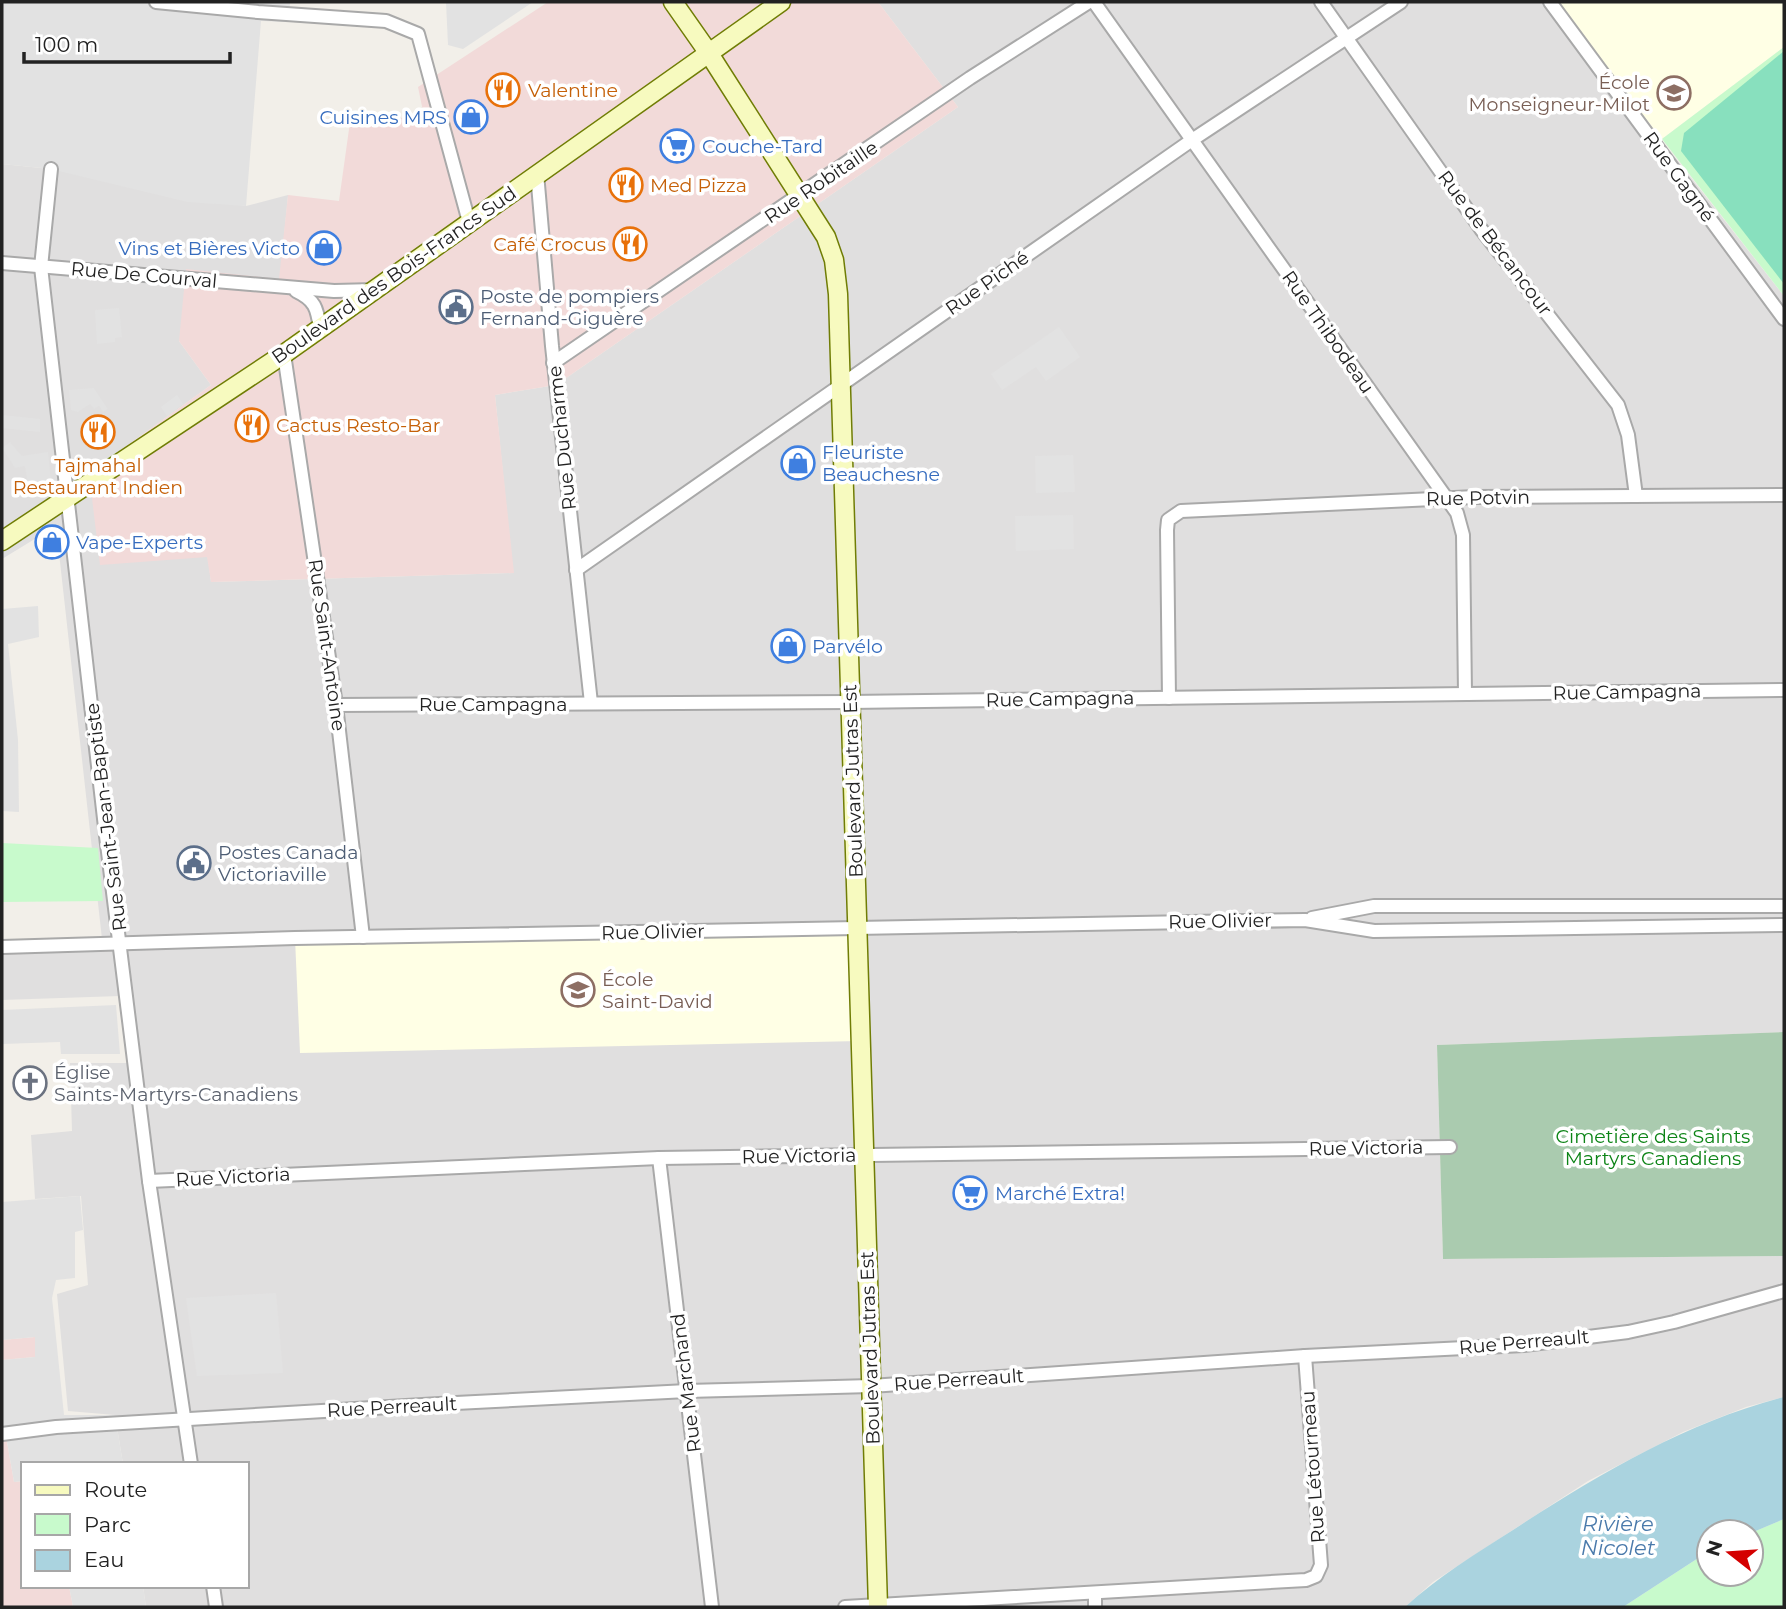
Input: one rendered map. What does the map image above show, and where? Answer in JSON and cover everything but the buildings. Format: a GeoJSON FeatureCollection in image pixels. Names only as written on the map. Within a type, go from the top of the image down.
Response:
{"type":"FeatureCollection","features":[{"type":"Feature","properties":{"kind":"main road","name":"Boulevard Jutras Est"},"geometry":{"type":"LineString","coordinates":[[673,2],[801,196],[826,237],[834,260],[838,293],[878,1606]]}},
{"type":"Feature","properties":{"kind":"main road","name":"Boulevard des Bois-Francs Sud"},"geometry":{"type":"LineString","coordinates":[[2,541],[284,354],[781,2]]}},
{"type":"Feature","properties":{"kind":"street"},"geometry":{"type":"LineString","coordinates":[[156,2],[386,21],[418,34],[470,222]]}},
{"type":"Feature","properties":{"kind":"street","name":"Rue Thibodeau"},"geometry":{"type":"LineString","coordinates":[[1091,2],[1457,513],[1463,535],[1465,694]]}},
{"type":"Feature","properties":{"kind":"street","name":"Rue Robitaille"},"geometry":{"type":"LineString","coordinates":[[553,363],[970,78],[1091,2]]}},
{"type":"Feature","properties":{"kind":"street","name":"Rue de Bécancour"},"geometry":{"type":"LineString","coordinates":[[1321,2],[1482,229],[1618,405],[1628,435],[1636,496]]}},
{"type":"Feature","properties":{"kind":"street","name":"Rue Piché"},"geometry":{"type":"LineString","coordinates":[[576,570],[1192,140],[1401,2]]}},
{"type":"Feature","properties":{"kind":"street","name":"Rue Gagné"},"geometry":{"type":"LineString","coordinates":[[1550,2],[1784,319]]}},
{"type":"Feature","properties":{"kind":"street","name":"Rue Saint-Jean-Baptiste"},"geometry":{"type":"LineString","coordinates":[[51,169],[41,267],[149,1181],[191,1462]]}},
{"type":"Feature","properties":{"kind":"street","name":"Rue Ducharme"},"geometry":{"type":"LineString","coordinates":[[537,173],[553,363],[591,703]]}},
{"type":"Feature","properties":{"kind":"street","name":"Rue De Courval"},"geometry":{"type":"LineString","coordinates":[[2,263],[334,291],[375,290]]}},
{"type":"Feature","properties":{"kind":"street","name":"Rue De Courval"},"geometry":{"type":"LineString","coordinates":[[286,287],[309,297],[317,306],[320,328]]}},
{"type":"Feature","properties":{"kind":"street","name":"Rue Saint-Antoine"},"geometry":{"type":"LineString","coordinates":[[284,354],[336,705],[363,937]]}},
{"type":"Feature","properties":{"kind":"street","name":"Rue Potvin"},"geometry":{"type":"LineString","coordinates":[[1169,698],[1167,530],[1168,520],[1181,511],[1445,498],[1784,495]]}},
{"type":"Feature","properties":{"kind":"street","name":"Rue Campagna"},"geometry":{"type":"LineString","coordinates":[[336,705],[850,702],[1784,690]]}},
{"type":"Feature","properties":{"kind":"street","name":"Rue Olivier"},"geometry":{"type":"LineString","coordinates":[[1305,920],[1374,906],[1784,906]]}},
{"type":"Feature","properties":{"kind":"street","name":"Rue Olivier"},"geometry":{"type":"LineString","coordinates":[[2,947],[363,937],[1305,920],[1374,931],[1784,925]]}},
{"type":"Feature","properties":{"kind":"street","name":"Rue Victoria"},"geometry":{"type":"LineString","coordinates":[[149,1181],[659,1158],[1450,1147]]}},
{"type":"Feature","properties":{"kind":"street","name":"Rue Marchand"},"geometry":{"type":"LineString","coordinates":[[659,1158],[712,1607]]}},
{"type":"Feature","properties":{"kind":"street","name":"Rue Perreault"},"geometry":{"type":"LineString","coordinates":[[2,1434],[55,1427],[687,1391],[871,1386],[1305,1356],[1524,1345],[1629,1332],[1784,1291]]}},
{"type":"Feature","properties":{"kind":"street","name":"Rue Létourneau"},"geometry":{"type":"LineString","coordinates":[[1095,1593],[1306,1580],[1315,1576],[1321,1565],[1305,1356]]}},
{"type":"Feature","properties":{"kind":"street"},"geometry":{"type":"LineString","coordinates":[[213,1588],[216,1607]]}},
{"type":"Feature","properties":{"kind":"street"},"geometry":{"type":"LineString","coordinates":[[845,1607],[1095,1593],[1095,1607]]}},
{"type":"Feature","properties":{"kind":"shaded area"},"geometry":{"type":"Polygon","coordinates":[[[2,2],[290,2],[289,22],[261,21],[246,206],[187,202],[51,169],[2,164],[2,2]]]}},
{"type":"Feature","properties":{"kind":"shaded area"},"geometry":{"type":"Polygon","coordinates":[[[446,2],[533,2],[463,49],[448,45],[446,2]]]}},
{"type":"Feature","properties":{"kind":"shaded area"},"geometry":{"type":"Polygon","coordinates":[[[548,2],[878,2],[958,107],[556,385],[495,395],[514,573],[211,582],[207,557],[100,565],[89,473],[211,385],[179,341],[186,269],[279,279],[288,195],[339,201],[350,122],[424,116],[418,87],[548,2]]]}},
{"type":"Feature","properties":{"kind":"shaded area"},"geometry":{"type":"Polygon","coordinates":[[[878,2],[1553,2],[1784,296],[1784,1032],[1437,1045],[1443,1259],[1784,1256],[1784,1397],[1746,1407],[1683,1432],[1588,1481],[1433,1582],[1405,1607],[146,1607],[143,1588],[248,1588],[248,1462],[123,1462],[115,1415],[68,1411],[57,1294],[88,1285],[81,1196],[35,1199],[31,1135],[72,1131],[70,1063],[127,1063],[120,996],[2,1000],[2,952],[103,948],[56,526],[2,559],[2,164],[51,169],[246,206],[288,195],[280,280],[179,341],[211,385],[89,473],[208,557],[211,582],[513,573],[495,395],[556,385],[958,107],[878,2]]]}},
{"type":"Feature","properties":{"kind":"shaded area","name":"École Monseigneur-Milot"},"geometry":{"type":"Polygon","coordinates":[[[1553,2],[1784,2],[1784,47],[1662,139],[1553,2]]]}},
{"type":"Feature","properties":{"kind":"shaded area"},"geometry":{"type":"Polygon","coordinates":[[[119,308],[122,337],[115,338],[115,342],[97,344],[95,310],[119,308]]]}},
{"type":"Feature","properties":{"kind":"shaded area"},"geometry":{"type":"Polygon","coordinates":[[[1059,327],[1080,357],[1046,381],[1036,367],[1002,390],[991,374],[1059,327]]]}},
{"type":"Feature","properties":{"kind":"shaded area"},"geometry":{"type":"Polygon","coordinates":[[[94,388],[108,409],[103,412],[99,406],[94,409],[90,404],[78,412],[71,410],[69,390],[94,388]]]}},
{"type":"Feature","properties":{"kind":"shaded area"},"geometry":{"type":"Polygon","coordinates":[[[177,395],[183,404],[167,416],[161,407],[177,395]]]}},
{"type":"Feature","properties":{"kind":"shaded area"},"geometry":{"type":"Polygon","coordinates":[[[2,415],[40,419],[40,432],[2,428],[2,415]]]}},
{"type":"Feature","properties":{"kind":"shaded area"},"geometry":{"type":"Polygon","coordinates":[[[10,442],[22,456],[48,452],[51,482],[28,485],[25,466],[15,468],[2,448],[10,442]]]}},
{"type":"Feature","properties":{"kind":"shaded area"},"geometry":{"type":"Polygon","coordinates":[[[1073,455],[1075,492],[1036,493],[1035,456],[1073,455]]]}},
{"type":"Feature","properties":{"kind":"shaded area"},"geometry":{"type":"Polygon","coordinates":[[[1073,515],[1074,549],[1016,551],[1015,516],[1073,515]]]}},
{"type":"Feature","properties":{"kind":"shaded area"},"geometry":{"type":"Polygon","coordinates":[[[38,606],[39,637],[8,644],[18,740],[19,812],[2,811],[2,609],[38,606]]]}},
{"type":"Feature","properties":{"kind":"shaded area","name":"École Saint-David"},"geometry":{"type":"Polygon","coordinates":[[[857,928],[861,1041],[300,1053],[295,938],[857,928]]]}},
{"type":"Feature","properties":{"kind":"shaded area"},"geometry":{"type":"Polygon","coordinates":[[[116,1005],[120,1054],[61,1054],[60,1042],[2,1044],[2,1010],[116,1005]]]}},
{"type":"Feature","properties":{"kind":"shaded area"},"geometry":{"type":"Polygon","coordinates":[[[80,1196],[83,1230],[75,1232],[75,1278],[56,1280],[52,1298],[64,1415],[115,1415],[123,1462],[21,1462],[21,1481],[14,1482],[2,1427],[2,1360],[35,1357],[35,1337],[2,1340],[2,1202],[80,1196]]]}},
{"type":"Feature","properties":{"kind":"shaded area"},"geometry":{"type":"Polygon","coordinates":[[[276,1293],[283,1373],[197,1376],[186,1298],[276,1293]]]}},
{"type":"Feature","properties":{"kind":"shaded area"},"geometry":{"type":"Polygon","coordinates":[[[35,1337],[35,1357],[2,1360],[2,1340],[35,1337]]]}},
{"type":"Feature","properties":{"kind":"shaded area"},"geometry":{"type":"Polygon","coordinates":[[[2,1427],[14,1482],[21,1481],[21,1588],[69,1588],[73,1607],[2,1607],[2,1427]]]}},
{"type":"Feature","properties":{"kind":"shaded area"},"geometry":{"type":"Polygon","coordinates":[[[69,1588],[143,1588],[146,1607],[73,1607],[69,1588]]]}},
{"type":"Feature","properties":{"kind":"green space"},"geometry":{"type":"Polygon","coordinates":[[[1784,47],[1784,296],[1662,139],[1784,47]]]}},
{"type":"Feature","properties":{"kind":"green space"},"geometry":{"type":"Polygon","coordinates":[[[1784,51],[1784,284],[1681,151],[1684,133],[1784,51]]]}},
{"type":"Feature","properties":{"kind":"green space"},"geometry":{"type":"Polygon","coordinates":[[[2,843],[98,848],[103,901],[2,902],[2,843]]]}},
{"type":"Feature","properties":{"kind":"green space","name":"Cimetière des Saints Martyrs Canadiens"},"geometry":{"type":"Polygon","coordinates":[[[1784,1032],[1784,1256],[1443,1259],[1437,1045],[1784,1032]]]}},
{"type":"Feature","properties":{"kind":"green space"},"geometry":{"type":"Polygon","coordinates":[[[1784,1519],[1784,1607],[1623,1607],[1695,1560],[1695,1588],[1765,1588],[1765,1527],[1784,1519]]]}},
{"type":"Feature","properties":{"kind":"water","name":"Rivière Nicolet"},"geometry":{"type":"Polygon","coordinates":[[[1784,1397],[1784,1519],[1765,1527],[1765,1518],[1695,1518],[1695,1560],[1623,1607],[1405,1607],[1471,1557],[1610,1470],[1677,1436],[1747,1408],[1784,1397]]]}},
{"type":"Feature","properties":{"kind":"place","name":"Valentine"},"geometry":{"type":"Point","coordinates":[503,90]}},
{"type":"Feature","properties":{"kind":"place","name":"École Monseigneur-Milot"},"geometry":{"type":"Point","coordinates":[1674,93]}},
{"type":"Feature","properties":{"kind":"place","name":"Cuisines MRS"},"geometry":{"type":"Point","coordinates":[471,117]}},
{"type":"Feature","properties":{"kind":"place","name":"Couche-Tard"},"geometry":{"type":"Point","coordinates":[677,146]}},
{"type":"Feature","properties":{"kind":"place","name":"Med Pizza"},"geometry":{"type":"Point","coordinates":[626,185]}},
{"type":"Feature","properties":{"kind":"place","name":"Café Crocus"},"geometry":{"type":"Point","coordinates":[630,244]}},
{"type":"Feature","properties":{"kind":"place","name":"Vins et Bières Victo"},"geometry":{"type":"Point","coordinates":[324,248]}},
{"type":"Feature","properties":{"kind":"place","name":"Poste de pompiers Fernand-Giguère"},"geometry":{"type":"Point","coordinates":[456,307]}},
{"type":"Feature","properties":{"kind":"place","name":"Cactus Resto-Bar"},"geometry":{"type":"Point","coordinates":[252,425]}},
{"type":"Feature","properties":{"kind":"place","name":"Tajmahal Restaurant Indien"},"geometry":{"type":"Point","coordinates":[98,432]}},
{"type":"Feature","properties":{"kind":"place","name":"Fleuriste Beauchesne"},"geometry":{"type":"Point","coordinates":[798,463]}},
{"type":"Feature","properties":{"kind":"place","name":"Vape-Experts"},"geometry":{"type":"Point","coordinates":[52,542]}},
{"type":"Feature","properties":{"kind":"place","name":"Parvélo"},"geometry":{"type":"Point","coordinates":[788,646]}},
{"type":"Feature","properties":{"kind":"place","name":"Postes Canada Victoriaville"},"geometry":{"type":"Point","coordinates":[194,863]}},
{"type":"Feature","properties":{"kind":"place","name":"École Saint-David"},"geometry":{"type":"Point","coordinates":[578,990]}},
{"type":"Feature","properties":{"kind":"place","name":"Église Saints-Martyrs-Canadiens"},"geometry":{"type":"Point","coordinates":[30,1083]}},
{"type":"Feature","properties":{"kind":"place","name":"Marché Extra!"},"geometry":{"type":"Point","coordinates":[970,1193]}}]}
